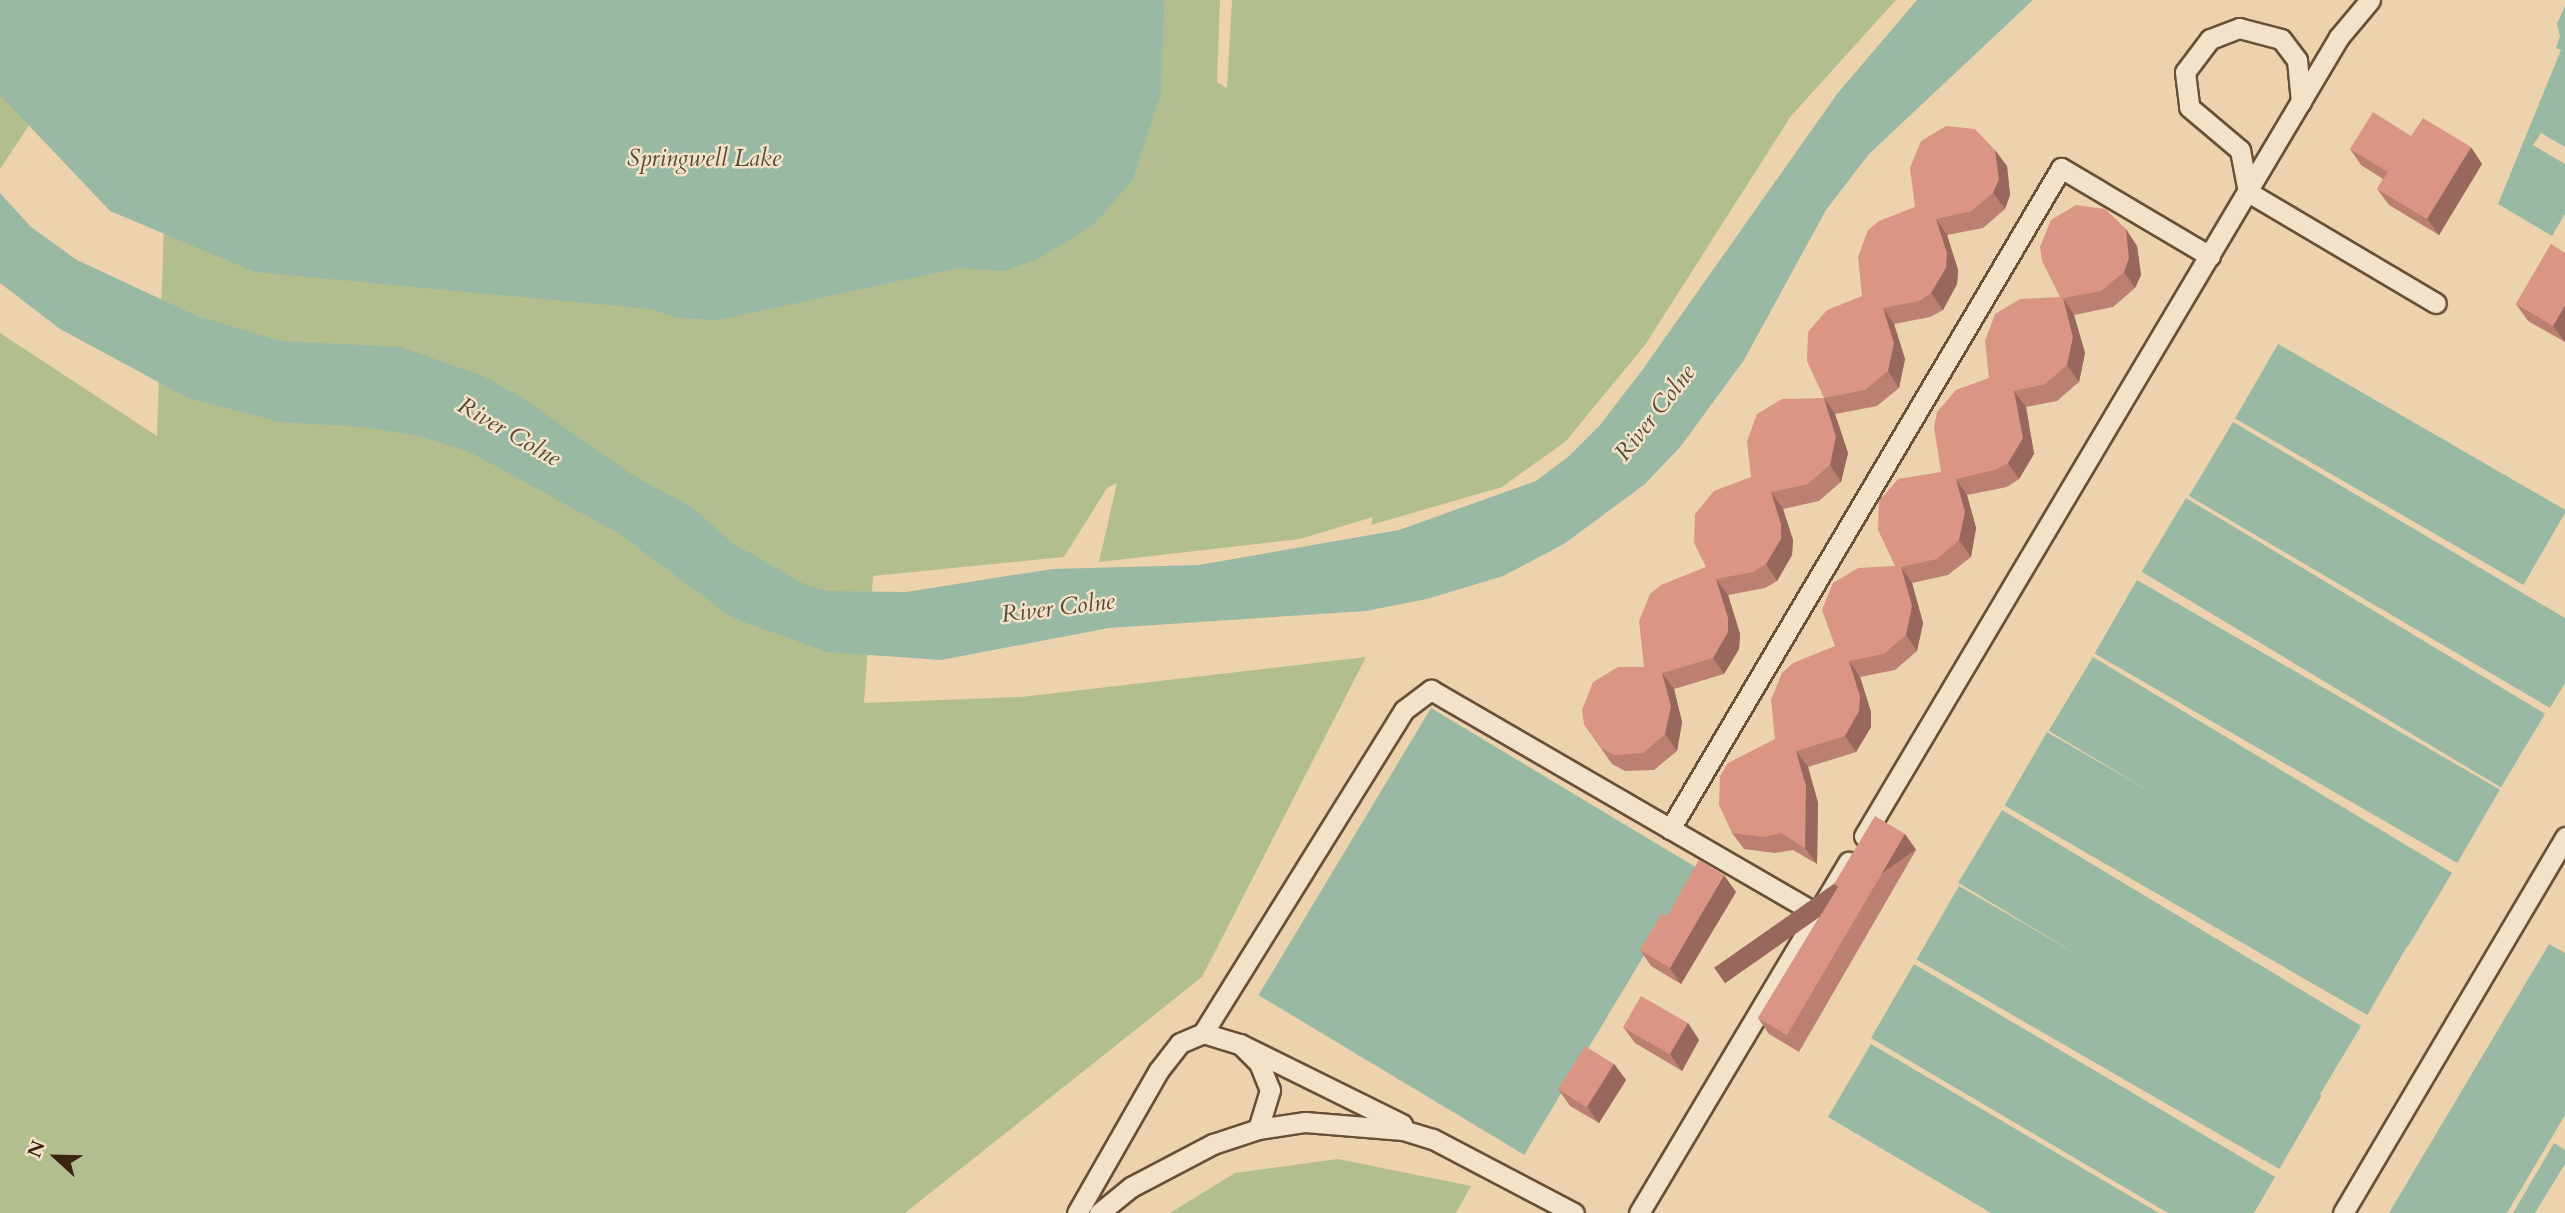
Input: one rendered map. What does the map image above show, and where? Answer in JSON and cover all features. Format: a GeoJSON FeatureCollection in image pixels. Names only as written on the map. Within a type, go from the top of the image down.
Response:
{"type":"FeatureCollection","features":[{"type":"Feature","properties":{"kind":"lane"},"geometry":{"type":"LineString","coordinates":[[1639,1213],[2339,37],[2370,0]]}},
{"type":"Feature","properties":{"kind":"lane"},"geometry":{"type":"LineString","coordinates":[[2301,102],[2297,60],[2281,39],[2271,36],[2239,28],[2210,38],[2185,72],[2189,107],[2240,150],[2248,192],[2436,303]]}},
{"type":"Feature","properties":{"kind":"lane"},"geometry":{"type":"LineString","coordinates":[[1671,829],[2061,168],[2210,256]]}},
{"type":"Feature","properties":{"kind":"lane"},"geometry":{"type":"LineString","coordinates":[[1077,1213],[1158,1070],[1180,1043],[1203,1033],[1404,710],[1431,690],[1817,914]]}},
{"type":"Feature","properties":{"kind":"lane"},"geometry":{"type":"LineString","coordinates":[[2343,1213],[2565,837]]}},
{"type":"Feature","properties":{"kind":"lane"},"geometry":{"type":"LineString","coordinates":[[1203,1033],[1240,1044],[1433,1139],[1574,1213]]}},
{"type":"Feature","properties":{"kind":"lane"},"geometry":{"type":"LineString","coordinates":[[1240,1044],[1259,1063],[1270,1090],[1258,1129]]}},
{"type":"Feature","properties":{"kind":"lane"},"geometry":{"type":"LineString","coordinates":[[1098,1213],[1166,1166],[1258,1129],[1345,1122],[1403,1130],[1433,1139]]}},
{"type":"Feature","properties":{"kind":"shaded area"},"geometry":{"type":"Polygon","coordinates":[[[1130,0],[1220,0],[1217,82],[1227,88],[1232,0],[1896,0],[1791,116],[1645,345],[1566,441],[1502,487],[1371,525],[1373,517],[1300,539],[1099,562],[1117,483],[1107,488],[1064,557],[873,576],[864,703],[1021,697],[1366,657],[1202,977],[905,1213],[0,1213],[0,333],[157,436],[165,194],[1130,0]]]}},
{"type":"Feature","properties":{"kind":"shaded area"},"geometry":{"type":"Polygon","coordinates":[[[0,67],[37,113],[0,169],[0,67]]]}},
{"type":"Feature","properties":{"kind":"shaded area"},"geometry":{"type":"Polygon","coordinates":[[[1338,1159],[1471,1186],[1456,1213],[1170,1213],[1235,1173],[1338,1159]]]}},
{"type":"Feature","properties":{"kind":"water","name":"Springwell Lake"},"geometry":{"type":"Polygon","coordinates":[[[0,0],[1163,0],[1161,94],[1133,179],[1095,224],[1038,259],[1004,271],[959,268],[718,320],[678,318],[650,309],[255,272],[110,211],[0,95],[0,0]]]}},
{"type":"Feature","properties":{"kind":"water","name":"River Colne"},"geometry":{"type":"Polygon","coordinates":[[[1917,0],[2033,0],[1869,154],[1826,210],[1744,360],[1681,446],[1645,484],[1564,544],[1503,576],[1427,599],[1366,611],[1109,628],[941,660],[827,652],[733,618],[618,533],[470,452],[419,436],[362,427],[280,422],[188,398],[60,329],[0,283],[0,193],[31,227],[77,260],[197,316],[281,341],[401,347],[483,376],[521,397],[634,476],[690,506],[734,544],[806,585],[827,591],[906,592],[1052,569],[1199,565],[1399,530],[1536,481],[1569,456],[1600,425],[1643,369],[1837,94],[1917,0]]]}},
{"type":"Feature","properties":{"kind":"water"},"geometry":{"type":"Polygon","coordinates":[[[2565,6],[2565,147],[2541,133],[2533,145],[2565,164],[2565,214],[2552,236],[2498,204],[2561,50],[2556,48],[2560,36],[2557,24],[2565,6]]]}},
{"type":"Feature","properties":{"kind":"water"},"geometry":{"type":"Polygon","coordinates":[[[2278,344],[2565,510],[2523,585],[2235,418],[2278,344]]]}},
{"type":"Feature","properties":{"kind":"water"},"geometry":{"type":"Polygon","coordinates":[[[2233,422],[2565,618],[2565,683],[2550,708],[2189,496],[2233,422]]]}},
{"type":"Feature","properties":{"kind":"water"},"geometry":{"type":"Polygon","coordinates":[[[2186,498],[2545,714],[2501,788],[2142,572],[2186,498]]]}},
{"type":"Feature","properties":{"kind":"water"},"geometry":{"type":"Polygon","coordinates":[[[2137,580],[2500,790],[2457,863],[2094,654],[2137,580]]]}},
{"type":"Feature","properties":{"kind":"water"},"geometry":{"type":"Polygon","coordinates":[[[2093,657],[2452,873],[2408,947],[2049,731],[2093,657]]]}},
{"type":"Feature","properties":{"kind":"water"},"geometry":{"type":"Polygon","coordinates":[[[1431,708],[1697,868],[1524,1155],[1258,995],[1431,708]]]}},
{"type":"Feature","properties":{"kind":"water"},"geometry":{"type":"Polygon","coordinates":[[[2047,732],[2410,941],[2367,1015],[2004,806],[2047,732]]]}},
{"type":"Feature","properties":{"kind":"water"},"geometry":{"type":"Polygon","coordinates":[[[2002,810],[2361,1026],[2317,1099],[1958,883],[2002,810]]]}},
{"type":"Feature","properties":{"kind":"water"},"geometry":{"type":"Polygon","coordinates":[[[1959,886],[2322,1096],[2279,1169],[1916,960],[1959,886]]]}},
{"type":"Feature","properties":{"kind":"water"},"geometry":{"type":"Polygon","coordinates":[[[2549,944],[2565,953],[2565,1115],[2507,1213],[2389,1213],[2549,944]]]}},
{"type":"Feature","properties":{"kind":"water"},"geometry":{"type":"Polygon","coordinates":[[[1914,964],[2275,1177],[2254,1213],[2168,1213],[1871,1038],[1914,964]]]}},
{"type":"Feature","properties":{"kind":"water"},"geometry":{"type":"Polygon","coordinates":[[[1871,1044],[2159,1213],[1991,1213],[1828,1117],[1871,1044]]]}},
{"type":"Feature","properties":{"kind":"water"},"geometry":{"type":"Polygon","coordinates":[[[2554,1143],[2565,1150],[2565,1164],[2535,1213],[2513,1213],[2554,1143]]]}},
{"type":"Feature","properties":{"kind":"building"},"geometry":{"type":"Polygon","coordinates":[[[2373,112],[2411,136],[2423,118],[2471,147],[2427,219],[2377,189],[2388,172],[2350,149],[2373,112]]]}},
{"type":"Feature","properties":{"kind":"building"},"geometry":{"type":"Polygon","coordinates":[[[1946,126],[1975,129],[1995,150],[1999,179],[1993,193],[1971,211],[1936,219],[1947,253],[1946,268],[1931,293],[1919,301],[1883,308],[1894,343],[1888,371],[1865,390],[1824,398],[1807,361],[1808,332],[1827,310],[1862,296],[1858,257],[1868,230],[1879,221],[1915,207],[1910,168],[1921,141],[1946,126]]]}},
{"type":"Feature","properties":{"kind":"building"},"geometry":{"type":"Polygon","coordinates":[[[2076,205],[2105,209],[2126,229],[2129,258],[2124,272],[2101,291],[2063,298],[2073,337],[2067,365],[2045,384],[2014,391],[2023,438],[2008,463],[1995,470],[1956,479],[1965,512],[1959,540],[1937,559],[1901,567],[1912,606],[1906,635],[1884,654],[1849,661],[1860,696],[1859,711],[1845,736],[1796,751],[1806,786],[1805,848],[1781,833],[1764,837],[1732,833],[1719,805],[1720,776],[1728,763],[1775,739],[1771,700],[1782,673],[1793,663],[1835,646],[1822,610],[1833,583],[1858,568],[1895,566],[1878,530],[1879,501],[1898,479],[1941,472],[1934,427],[1937,412],[1956,390],[1989,378],[1985,341],[1995,314],[2020,299],[2060,297],[2042,261],[2040,247],[2051,220],[2076,205]]]}},
{"type":"Feature","properties":{"kind":"building"},"geometry":{"type":"Polygon","coordinates":[[[2551,244],[2565,253],[2565,305],[2553,326],[2516,304],[2551,244]]]}},
{"type":"Feature","properties":{"kind":"building"},"geometry":{"type":"Polygon","coordinates":[[[1824,398],[1836,437],[1830,465],[1808,484],[1771,492],[1781,524],[1781,539],[1766,564],[1753,572],[1716,579],[1728,618],[1728,632],[1713,658],[1662,673],[1671,706],[1665,734],[1643,753],[1614,755],[1601,748],[1584,724],[1582,710],[1593,682],[1618,667],[1644,667],[1639,621],[1650,594],[1661,585],[1706,567],[1694,543],[1695,514],[1714,491],[1751,477],[1747,441],[1757,414],[1782,399],[1824,398]]]}},
{"type":"Feature","properties":{"kind":"building"},"geometry":{"type":"Polygon","coordinates":[[[1875,816],[1905,834],[1787,1035],[1758,1018],[1838,887],[1834,884],[1875,816]]]}},
{"type":"Feature","properties":{"kind":"building"},"geometry":{"type":"Polygon","coordinates":[[[1699,860],[1724,875],[1670,968],[1640,950],[1662,913],[1667,916],[1699,860]]]}},
{"type":"Feature","properties":{"kind":"building"},"geometry":{"type":"Polygon","coordinates":[[[1641,996],[1688,1023],[1670,1054],[1623,1027],[1641,996]]]}},
{"type":"Feature","properties":{"kind":"building"},"geometry":{"type":"Polygon","coordinates":[[[1585,1046],[1614,1064],[1587,1107],[1558,1089],[1585,1046]]]}}]}
